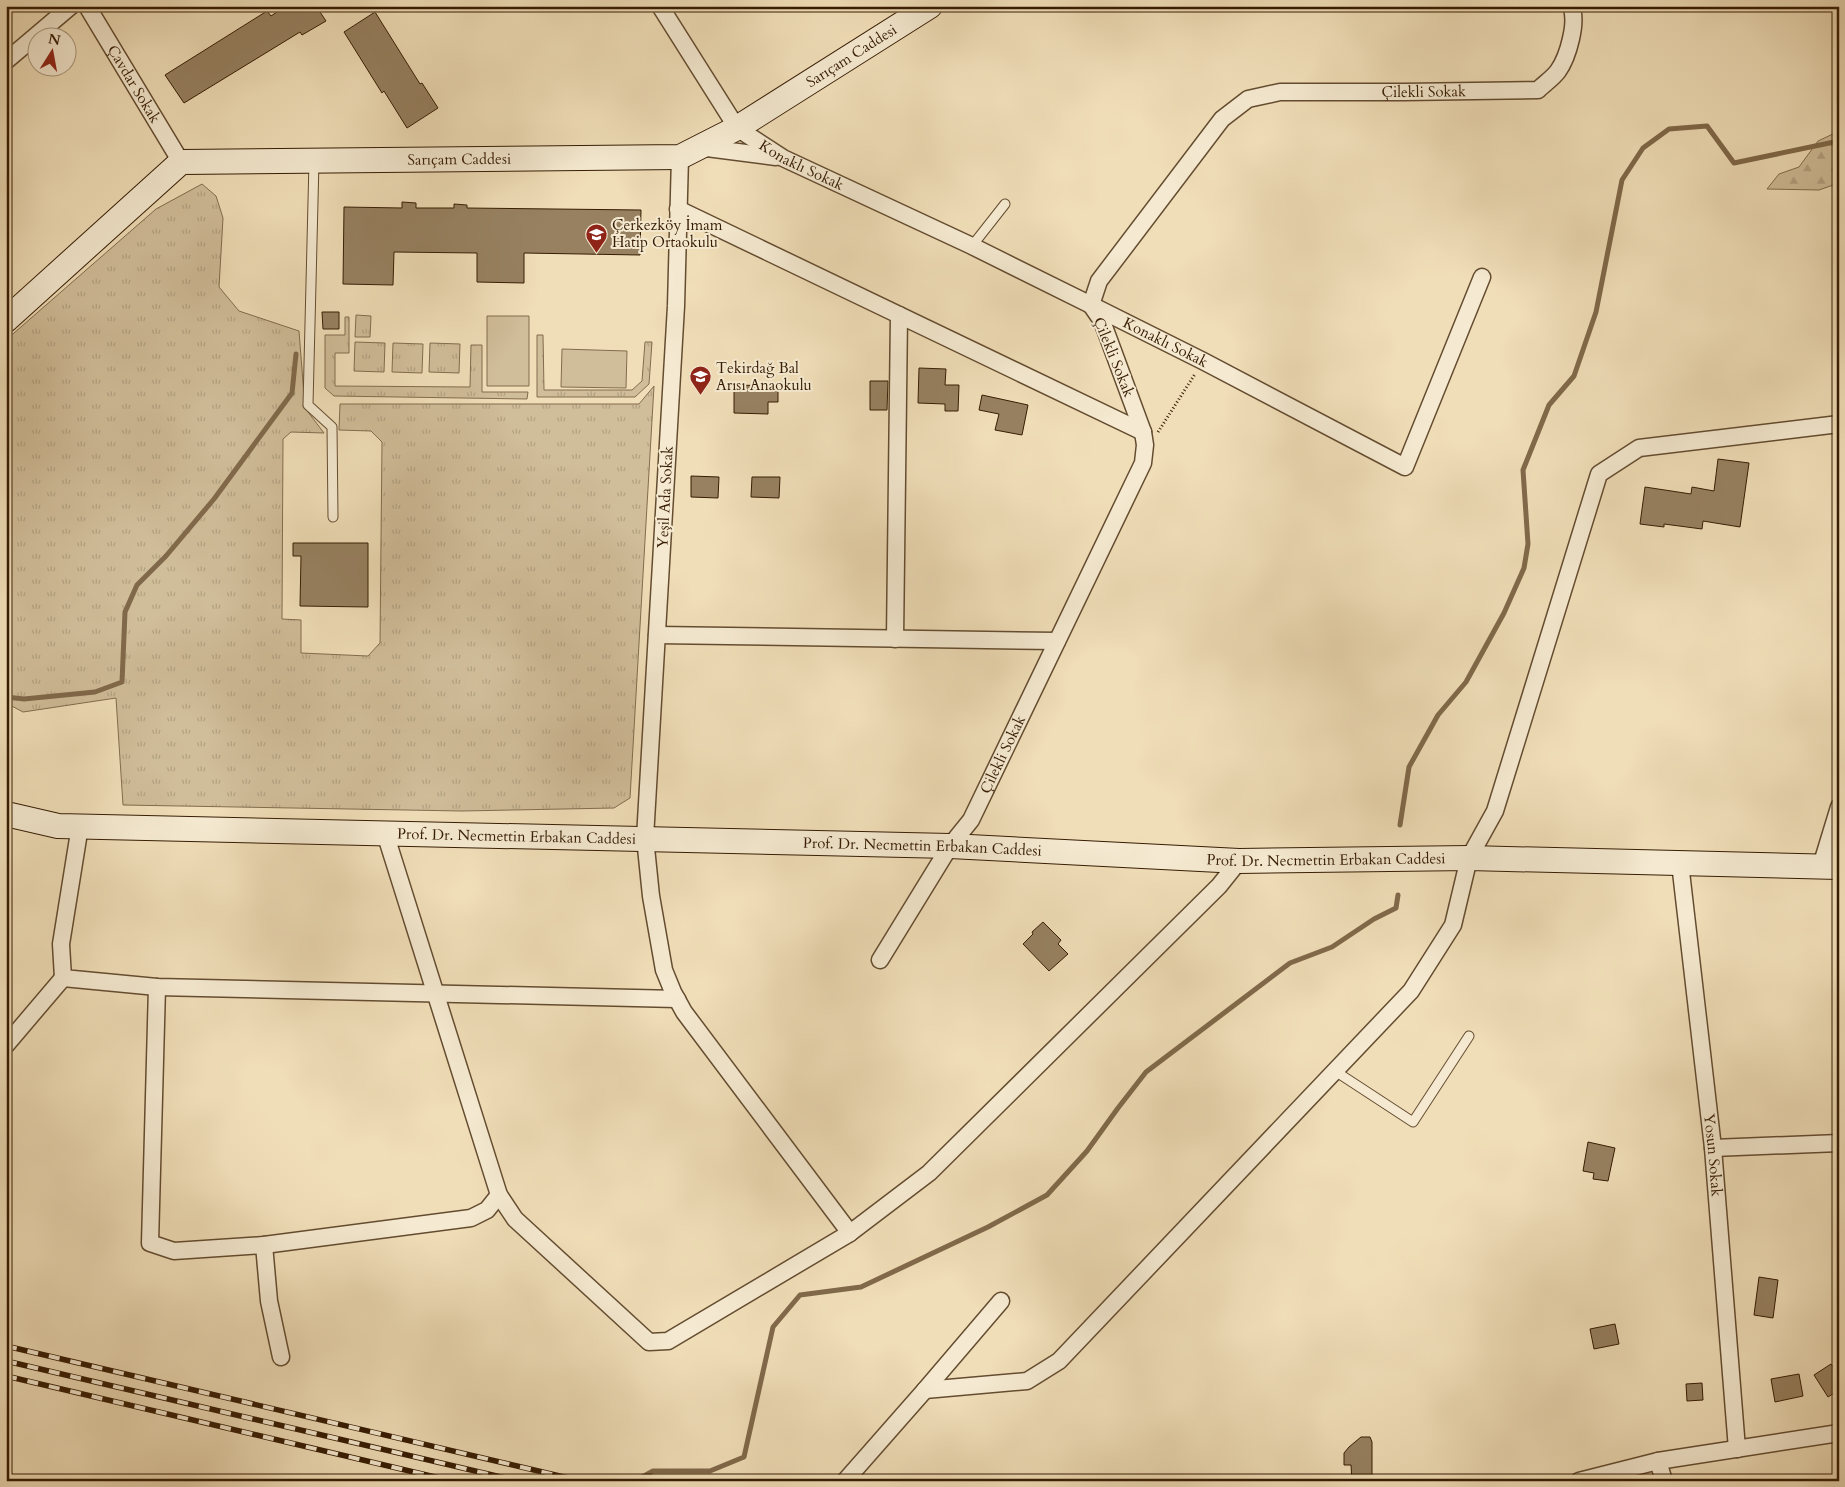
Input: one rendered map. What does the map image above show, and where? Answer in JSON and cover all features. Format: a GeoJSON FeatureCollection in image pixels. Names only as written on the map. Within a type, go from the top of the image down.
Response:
{"type":"FeatureCollection","features":[{"type":"Feature","properties":{"kind":"street"},"geometry":{"type":"LineString","coordinates":[[6,61],[71,6]]}},
{"type":"Feature","properties":{"kind":"street","name":"Çavdar Sokak"},"geometry":{"type":"LineString","coordinates":[[88,6],[180,162]]}},
{"type":"Feature","properties":{"kind":"street","name":"Konaklı Sokak"},"geometry":{"type":"LineString","coordinates":[[660,6],[737,128],[783,158],[972,246],[1091,305],[1203,361],[1405,467],[1482,278]]}},
{"type":"Feature","properties":{"kind":"street","name":"Sarıçam Caddesi"},"geometry":{"type":"LineString","coordinates":[[180,162],[314,161],[689,152],[737,128],[930,6]]}},
{"type":"Feature","properties":{"kind":"street","name":"Çilekli Sokak"},"geometry":{"type":"LineString","coordinates":[[880,960],[950,846],[970,820],[1143,463],[1144,438],[1102,321],[1091,305],[1099,281],[1222,119],[1248,99],[1280,92],[1538,90],[1558,71],[1569,48],[1574,13],[1571,6]]}},
{"type":"Feature","properties":{"kind":"street"},"geometry":{"type":"LineString","coordinates":[[689,152],[783,158]]}},
{"type":"Feature","properties":{"kind":"street","name":"Yeşil Ada Sokak"},"geometry":{"type":"LineString","coordinates":[[689,152],[678,209],[675,316],[645,838],[651,896],[664,970],[684,1012],[850,1232]]}},
{"type":"Feature","properties":{"kind":"street"},"geometry":{"type":"LineString","coordinates":[[6,320],[180,162]]}},
{"type":"Feature","properties":{"kind":"street"},"geometry":{"type":"LineString","coordinates":[[678,209],[899,315],[1144,438]]}},
{"type":"Feature","properties":{"kind":"street"},"geometry":{"type":"LineString","coordinates":[[895,639],[899,315]]}},
{"type":"Feature","properties":{"kind":"street"},"geometry":{"type":"LineString","coordinates":[[925,1390],[1026,1381],[1059,1361],[1411,991],[1454,925],[1469,858],[1495,811],[1599,474],[1638,448],[1839,424]]}},
{"type":"Feature","properties":{"kind":"street"},"geometry":{"type":"LineString","coordinates":[[657,635],[1057,641]]}},
{"type":"Feature","properties":{"kind":"street"},"geometry":{"type":"LineString","coordinates":[[1830,866],[1839,807]]}},
{"type":"Feature","properties":{"kind":"street","name":"Prof. Dr. Necmettin Erbakan Caddesi"},"geometry":{"type":"LineString","coordinates":[[6,814],[58,826],[950,846],[1239,861],[1469,858],[1830,866]]}},
{"type":"Feature","properties":{"kind":"street"},"geometry":{"type":"LineString","coordinates":[[6,1045],[63,978],[60,944],[80,826]]}},
{"type":"Feature","properties":{"kind":"street"},"geometry":{"type":"LineString","coordinates":[[385,833],[499,1195],[515,1218],[649,1342],[668,1341],[850,1232],[929,1173],[1219,886],[1239,861]]}},
{"type":"Feature","properties":{"kind":"street","name":"Yosun Sokak"},"geometry":{"type":"LineString","coordinates":[[1680,863],[1713,1148],[1737,1449]]}},
{"type":"Feature","properties":{"kind":"street"},"geometry":{"type":"LineString","coordinates":[[63,978],[157,988],[677,999]]}},
{"type":"Feature","properties":{"kind":"street"},"geometry":{"type":"LineString","coordinates":[[157,988],[150,1243],[174,1251],[264,1246],[471,1218],[487,1210],[499,1195]]}},
{"type":"Feature","properties":{"kind":"street"},"geometry":{"type":"LineString","coordinates":[[1713,1148],[1839,1143]]}},
{"type":"Feature","properties":{"kind":"street"},"geometry":{"type":"LineString","coordinates":[[264,1246],[269,1301],[281,1357]]}},
{"type":"Feature","properties":{"kind":"street"},"geometry":{"type":"LineString","coordinates":[[844,1481],[1001,1301]]}},
{"type":"Feature","properties":{"kind":"street"},"geometry":{"type":"LineString","coordinates":[[1579,1481],[1658,1461],[1839,1433]]}},
{"type":"Feature","properties":{"kind":"street"},"geometry":{"type":"LineString","coordinates":[[1658,1461],[1664,1481]]}},
{"type":"Feature","properties":{"kind":"lane"},"geometry":{"type":"LineString","coordinates":[[314,161],[308,405],[332,427],[333,517]]}},
{"type":"Feature","properties":{"kind":"lane"},"geometry":{"type":"LineString","coordinates":[[972,246],[1005,204]]}},
{"type":"Feature","properties":{"kind":"lane"},"geometry":{"type":"LineString","coordinates":[[1335,1071],[1413,1122],[1469,1036]]}},
{"type":"Feature","properties":{"kind":"path"},"geometry":{"type":"LineString","coordinates":[[1144,438],[1156,436],[1203,361]]}},
{"type":"Feature","properties":{"kind":"green space"},"geometry":{"type":"Polygon","coordinates":[[[1839,133],[1839,183],[1819,190],[1767,189],[1779,174],[1799,167],[1818,141],[1839,133]]]}},
{"type":"Feature","properties":{"kind":"green space"},"geometry":{"type":"Polygon","coordinates":[[[202,184],[216,196],[223,218],[219,287],[239,311],[299,331],[305,408],[324,433],[291,432],[283,439],[282,619],[301,620],[301,653],[368,656],[380,643],[382,442],[371,431],[339,430],[340,404],[639,404],[654,386],[630,798],[614,808],[462,811],[123,805],[116,698],[23,712],[6,703],[6,340],[156,209],[202,184]]]}},
{"type":"Feature","properties":{"kind":"green space"},"geometry":{"type":"Polygon","coordinates":[[[356,315],[371,316],[370,337],[355,337],[356,315]]]}},
{"type":"Feature","properties":{"kind":"green space"},"geometry":{"type":"Polygon","coordinates":[[[487,316],[529,316],[529,386],[487,386],[487,316]]]}},
{"type":"Feature","properties":{"kind":"green space"},"geometry":{"type":"Polygon","coordinates":[[[345,317],[349,317],[349,353],[335,353],[335,386],[470,387],[471,345],[482,345],[482,392],[528,392],[527,399],[334,396],[325,388],[325,335],[345,335],[345,317]]]}},
{"type":"Feature","properties":{"kind":"green space"},"geometry":{"type":"Polygon","coordinates":[[[537,335],[543,335],[544,390],[632,390],[642,381],[645,342],[652,342],[649,384],[635,397],[537,397],[537,335]]]}},
{"type":"Feature","properties":{"kind":"green space"},"geometry":{"type":"Polygon","coordinates":[[[355,342],[385,343],[384,372],[354,371],[355,342]]]}},
{"type":"Feature","properties":{"kind":"green space"},"geometry":{"type":"Polygon","coordinates":[[[393,343],[423,344],[422,373],[392,372],[393,343]]]}},
{"type":"Feature","properties":{"kind":"green space"},"geometry":{"type":"Polygon","coordinates":[[[430,343],[460,344],[459,373],[429,372],[430,343]]]}},
{"type":"Feature","properties":{"kind":"green space"},"geometry":{"type":"Polygon","coordinates":[[[562,349],[627,351],[626,388],[561,387],[562,349]]]}},
{"type":"Feature","properties":{"kind":"building"},"geometry":{"type":"Polygon","coordinates":[[[286,6],[316,6],[326,21],[302,35],[300,32],[184,103],[165,75],[267,11],[271,16],[286,6]]]}},
{"type":"Feature","properties":{"kind":"building"},"geometry":{"type":"Polygon","coordinates":[[[375,12],[420,84],[422,83],[438,108],[407,128],[384,91],[382,93],[344,32],[375,12]]]}},
{"type":"Feature","properties":{"kind":"building"},"geometry":{"type":"Polygon","coordinates":[[[402,202],[416,203],[416,208],[454,208],[454,204],[467,205],[467,208],[641,210],[640,255],[524,253],[524,283],[477,282],[477,253],[394,252],[393,285],[343,284],[344,207],[402,208],[402,202]]]}},
{"type":"Feature","properties":{"kind":"building"},"geometry":{"type":"Polygon","coordinates":[[[322,312],[339,312],[339,329],[323,329],[322,312]]]}},
{"type":"Feature","properties":{"kind":"building"},"geometry":{"type":"Polygon","coordinates":[[[919,368],[946,369],[945,385],[959,385],[958,411],[945,411],[945,404],[918,403],[919,368]]]}},
{"type":"Feature","properties":{"kind":"building"},"geometry":{"type":"Polygon","coordinates":[[[870,381],[888,381],[887,410],[870,410],[870,381]]]}},
{"type":"Feature","properties":{"kind":"building"},"geometry":{"type":"Polygon","coordinates":[[[734,385],[778,386],[778,402],[768,402],[768,414],[734,413],[734,385]]]}},
{"type":"Feature","properties":{"kind":"building"},"geometry":{"type":"Polygon","coordinates":[[[982,395],[1028,405],[1022,435],[995,430],[999,414],[979,410],[982,395]]]}},
{"type":"Feature","properties":{"kind":"building"},"geometry":{"type":"Polygon","coordinates":[[[1718,459],[1749,463],[1740,527],[1703,521],[1702,529],[1664,524],[1664,527],[1640,524],[1645,487],[1691,494],[1692,487],[1714,491],[1718,459]]]}},
{"type":"Feature","properties":{"kind":"building"},"geometry":{"type":"Polygon","coordinates":[[[691,476],[719,477],[718,498],[691,497],[691,476]]]}},
{"type":"Feature","properties":{"kind":"building"},"geometry":{"type":"Polygon","coordinates":[[[752,477],[780,477],[779,498],[751,497],[752,477]]]}},
{"type":"Feature","properties":{"kind":"building"},"geometry":{"type":"Polygon","coordinates":[[[293,543],[368,543],[368,607],[300,606],[301,556],[293,556],[293,543]]]}},
{"type":"Feature","properties":{"kind":"building"},"geometry":{"type":"Polygon","coordinates":[[[1043,922],[1061,940],[1058,944],[1068,954],[1049,971],[1023,944],[1043,922]]]}},
{"type":"Feature","properties":{"kind":"building"},"geometry":{"type":"Polygon","coordinates":[[[1588,1142],[1615,1148],[1608,1181],[1593,1179],[1594,1173],[1583,1171],[1588,1142]]]}},
{"type":"Feature","properties":{"kind":"building"},"geometry":{"type":"Polygon","coordinates":[[[1759,1277],[1778,1280],[1773,1318],[1754,1315],[1759,1277]]]}},
{"type":"Feature","properties":{"kind":"building"},"geometry":{"type":"Polygon","coordinates":[[[1615,1324],[1619,1344],[1594,1349],[1590,1329],[1615,1324]]]}},
{"type":"Feature","properties":{"kind":"building"},"geometry":{"type":"Polygon","coordinates":[[[1839,1363],[1839,1390],[1828,1397],[1814,1375],[1831,1364],[1833,1367],[1839,1363]]]}},
{"type":"Feature","properties":{"kind":"building"},"geometry":{"type":"Polygon","coordinates":[[[1799,1374],[1803,1396],[1775,1402],[1771,1379],[1799,1374]]]}},
{"type":"Feature","properties":{"kind":"building"},"geometry":{"type":"Polygon","coordinates":[[[1702,1383],[1703,1400],[1687,1401],[1686,1384],[1702,1383]]]}},
{"type":"Feature","properties":{"kind":"building"},"geometry":{"type":"Polygon","coordinates":[[[1361,1437],[1370,1437],[1372,1442],[1372,1481],[1352,1481],[1351,1465],[1344,1465],[1344,1453],[1361,1437]]]}},
{"type":"Feature","properties":{"kind":"waterway"},"geometry":{"type":"LineString","coordinates":[[1400,825],[1409,767],[1438,715],[1466,682],[1504,613],[1524,568],[1528,544],[1523,470],[1549,405],[1574,376],[1596,312],[1622,180],[1643,148],[1669,129],[1707,126],[1734,163],[1839,141]]}},
{"type":"Feature","properties":{"kind":"waterway"},"geometry":{"type":"LineString","coordinates":[[6,697],[24,699],[95,692],[122,682],[125,612],[137,585],[166,556],[214,499],[292,393],[296,354]]}},
{"type":"Feature","properties":{"kind":"waterway"},"geometry":{"type":"LineString","coordinates":[[635,1481],[653,1471],[710,1471],[744,1457],[773,1327],[800,1295],[861,1287],[988,1227],[1047,1195],[1087,1151],[1146,1072],[1290,963],[1332,947],[1374,919],[1396,908],[1398,895]]}},
{"type":"Feature","properties":{"kind":"railway"},"geometry":{"type":"LineString","coordinates":[[6,1346],[581,1481]]}},
{"type":"Feature","properties":{"kind":"railway"},"geometry":{"type":"LineString","coordinates":[[6,1361],[518,1481]]}},
{"type":"Feature","properties":{"kind":"railway"},"geometry":{"type":"LineString","coordinates":[[6,1376],[452,1481]]}},
{"type":"Feature","properties":{"kind":"place","name":"Çerkezköy İmam Hatip Ortaokulu"},"geometry":{"type":"Point","coordinates":[596,253]}},
{"type":"Feature","properties":{"kind":"place","name":"Tekirdağ Bal Arısı Anaokulu"},"geometry":{"type":"Point","coordinates":[700,396]}}]}
